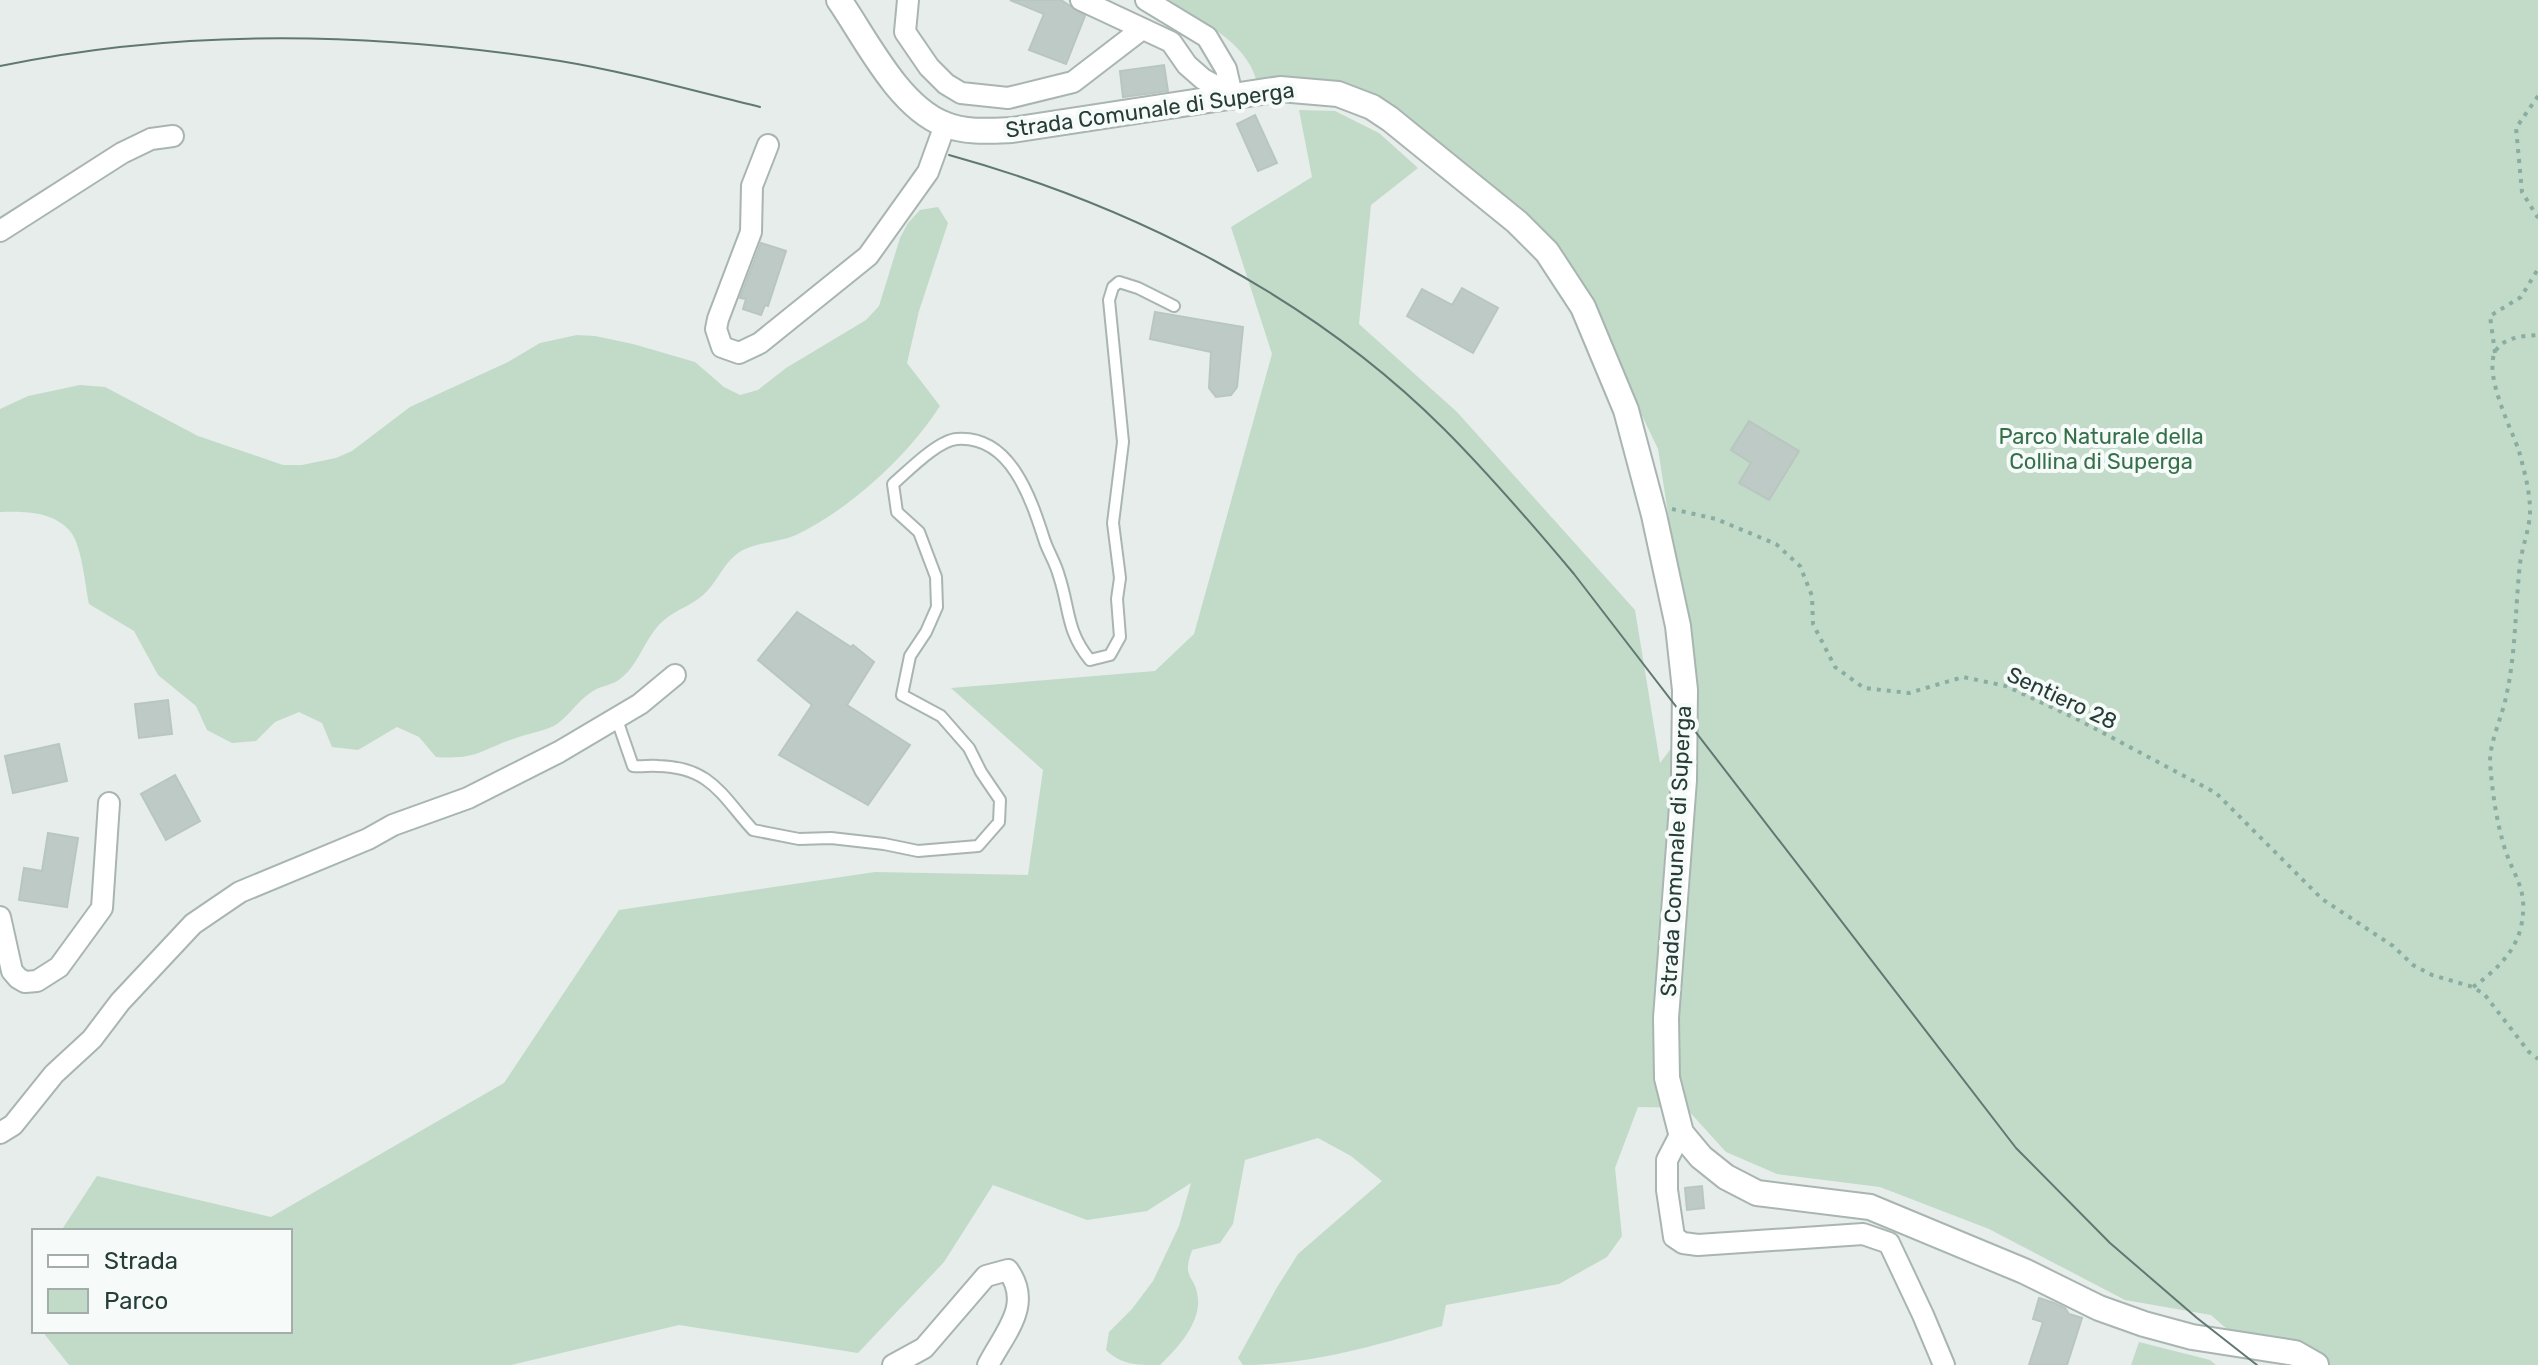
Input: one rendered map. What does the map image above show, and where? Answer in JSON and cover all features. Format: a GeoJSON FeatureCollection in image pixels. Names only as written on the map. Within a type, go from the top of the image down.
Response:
{"type":"FeatureCollection","features":[{"type":"Feature","properties":{"kind":"street","name":"Strada Comunale di Superga"},"geometry":{"type":"LineString","coordinates":[[839,0],[908,98],[927,115],[945,125],[988,131],[1012,130],[1232,95],[1294,89],[1338,94],[1372,107],[1517,222],[1547,252],[1583,307],[1604,353],[1626,410],[1654,515],[1678,626],[1685,690],[1684,780],[1666,1018],[1667,1078],[1681,1133],[1701,1157],[1726,1177],[1757,1193],[1870,1207],[2024,1271],[2099,1308],[2144,1324],[2192,1337],[2295,1353],[2316,1365]]}},
{"type":"Feature","properties":{"kind":"street"},"geometry":{"type":"LineString","coordinates":[[908,0],[905,32],[929,67],[946,84],[961,93],[1008,98],[1073,82],[1142,29]]}},
{"type":"Feature","properties":{"kind":"street"},"geometry":{"type":"LineString","coordinates":[[1081,0],[1171,42],[1187,65],[1203,79],[1232,95]]}},
{"type":"Feature","properties":{"kind":"street"},"geometry":{"type":"LineString","coordinates":[[1146,0],[1207,37],[1226,69],[1232,95]]}},
{"type":"Feature","properties":{"kind":"street"},"geometry":{"type":"LineString","coordinates":[[768,145],[752,186],[751,232],[716,329],[722,347],[739,353],[760,343],[868,256],[928,172],[945,125]]}},
{"type":"Feature","properties":{"kind":"street"},"geometry":{"type":"LineString","coordinates":[[0,231],[122,153],[151,139],[173,136]]}},
{"type":"Feature","properties":{"kind":"street"},"geometry":{"type":"LineString","coordinates":[[0,1133],[13,1125],[54,1074],[92,1039],[120,1002],[193,924],[216,908],[240,892],[368,839],[393,825],[468,798],[559,752],[640,704],[675,675]]}},
{"type":"Feature","properties":{"kind":"street"},"geometry":{"type":"LineString","coordinates":[[0,917],[12,971],[18,978],[25,982],[37,981],[59,967],[102,908],[109,803]]}},
{"type":"Feature","properties":{"kind":"street"},"geometry":{"type":"LineString","coordinates":[[1681,1133],[1667,1160],[1667,1190],[1674,1237],[1683,1243],[1698,1245],[1863,1234],[1889,1243],[1944,1365]]}},
{"type":"Feature","properties":{"kind":"street"},"geometry":{"type":"LineString","coordinates":[[893,1365],[924,1348],[986,1276],[1008,1270],[1018,1284],[1019,1305],[988,1365]]}},
{"type":"Feature","properties":{"kind":"lane"},"geometry":{"type":"LineString","coordinates":[[616,717],[633,766],[658,766],[708,778],[753,830],[799,839],[831,838],[918,851],[978,846],[999,822],[1000,800],[969,748],[941,716],[902,695],[910,656],[926,632],[937,607],[936,577],[919,532],[897,512],[893,484],[927,454],[955,439],[977,442],[999,453],[1022,479],[1034,507],[1059,576],[1067,618],[1077,644],[1090,660],[1110,655],[1120,637],[1117,599],[1120,578],[1113,523],[1123,442],[1109,300],[1113,287],[1119,282],[1174,306]]}},
{"type":"Feature","properties":{"kind":"path"},"geometry":{"type":"LineString","coordinates":[[2538,96],[2516,128],[2522,192],[2538,218]]}},
{"type":"Feature","properties":{"kind":"path"},"geometry":{"type":"LineString","coordinates":[[2538,269],[2521,297],[2490,316],[2495,353],[2493,373],[2527,485],[2530,513],[2520,562],[2514,647],[2506,696],[2490,758],[2495,806],[2505,848],[2523,888],[2523,904],[2520,930],[2505,959],[2473,987],[2485,995],[2529,1052],[2538,1059]]}},
{"type":"Feature","properties":{"kind":"path"},"geometry":{"type":"LineString","coordinates":[[2495,353],[2506,341],[2538,335]]}},
{"type":"Feature","properties":{"kind":"path","name":"Sentiero 28"},"geometry":{"type":"LineString","coordinates":[[1654,515],[1673,509],[1716,519],[1776,544],[1800,566],[1812,596],[1813,624],[1835,667],[1864,688],[1909,693],[1963,677],[2006,686],[2077,719],[2216,793],[2322,899],[2393,946],[2413,965],[2432,975],[2473,987]]}},
{"type":"Feature","properties":{"kind":"green space","name":"Parco Naturale della Collina di Superga"},"geometry":{"type":"Polygon","coordinates":[[[1169,0],[2538,0],[2538,1365],[2330,1365],[2300,1345],[2237,1338],[2211,1315],[2125,1300],[1989,1229],[1880,1187],[1777,1174],[1726,1152],[1686,1108],[1638,1107],[1615,1168],[1622,1236],[1607,1257],[1559,1284],[1446,1305],[1442,1326],[1319,1358],[1243,1365],[1238,1358],[1298,1254],[1382,1181],[1351,1156],[1318,1138],[1245,1160],[1233,1224],[1220,1243],[1192,1250],[1188,1267],[1197,1291],[1198,1308],[1180,1344],[1160,1365],[1118,1359],[1106,1350],[1109,1332],[1153,1281],[1179,1226],[1191,1183],[1147,1211],[1087,1220],[993,1185],[944,1262],[858,1353],[679,1325],[511,1365],[69,1365],[44,1333],[292,1333],[292,1229],[62,1229],[97,1176],[271,1217],[504,1083],[619,910],[875,872],[1028,875],[1043,770],[951,688],[1155,671],[1194,634],[1272,354],[1231,227],[1312,177],[1299,110],[1335,111],[1379,133],[1418,168],[1371,205],[1359,324],[1457,412],[1635,610],[1660,763],[1699,712],[1658,449],[1595,317],[1556,255],[1390,103],[1266,78],[1256,79],[1242,54],[1207,24],[1169,0]]]}},
{"type":"Feature","properties":{"kind":"green space"},"geometry":{"type":"Polygon","coordinates":[[[938,207],[948,223],[919,311],[907,363],[940,406],[911,444],[876,480],[837,511],[796,535],[750,547],[737,554],[703,595],[668,617],[657,628],[627,673],[617,681],[596,689],[557,724],[478,753],[436,757],[419,737],[397,727],[358,750],[332,747],[322,723],[299,712],[275,722],[256,741],[232,743],[207,730],[196,706],[158,675],[134,631],[89,604],[80,555],[74,537],[63,524],[28,512],[0,512],[0,409],[28,396],[80,385],[105,387],[198,436],[283,465],[302,465],[336,458],[352,451],[410,407],[508,362],[540,343],[577,335],[633,344],[695,362],[724,387],[740,395],[758,390],[786,368],[866,320],[879,306],[900,238],[908,223],[920,210],[938,207]]]}},
{"type":"Feature","properties":{"kind":"green space"},"geometry":{"type":"Polygon","coordinates":[[[2139,1342],[2210,1360],[2216,1365],[2131,1365],[2139,1342]]]}},
{"type":"Feature","properties":{"kind":"building"},"geometry":{"type":"Polygon","coordinates":[[[1010,0],[1061,0],[1085,16],[1066,64],[1029,50],[1044,14],[1010,0]]]}},
{"type":"Feature","properties":{"kind":"building"},"geometry":{"type":"Polygon","coordinates":[[[1164,65],[1168,91],[1123,97],[1120,71],[1164,65]]]}},
{"type":"Feature","properties":{"kind":"building"},"geometry":{"type":"Polygon","coordinates":[[[1255,115],[1277,163],[1258,171],[1237,124],[1255,115]]]}},
{"type":"Feature","properties":{"kind":"building"},"geometry":{"type":"Polygon","coordinates":[[[761,243],[786,251],[768,306],[765,305],[761,315],[743,309],[746,299],[740,298],[761,243]]]}},
{"type":"Feature","properties":{"kind":"building"},"geometry":{"type":"Polygon","coordinates":[[[1462,288],[1498,308],[1473,353],[1407,316],[1422,289],[1452,305],[1462,288]]]}},
{"type":"Feature","properties":{"kind":"building"},"geometry":{"type":"Polygon","coordinates":[[[1155,312],[1243,327],[1237,387],[1231,395],[1216,397],[1209,388],[1211,352],[1150,339],[1155,312]]]}},
{"type":"Feature","properties":{"kind":"building"},"geometry":{"type":"Polygon","coordinates":[[[1749,421],[1799,451],[1769,500],[1739,483],[1751,463],[1731,450],[1749,421]]]}},
{"type":"Feature","properties":{"kind":"building"},"geometry":{"type":"Polygon","coordinates":[[[797,612],[851,647],[853,645],[874,662],[847,705],[910,745],[868,805],[779,755],[812,705],[758,660],[797,612]]]}},
{"type":"Feature","properties":{"kind":"building"},"geometry":{"type":"Polygon","coordinates":[[[168,700],[172,734],[139,738],[135,704],[168,700]]]}},
{"type":"Feature","properties":{"kind":"building"},"geometry":{"type":"Polygon","coordinates":[[[59,744],[67,781],[13,793],[5,756],[59,744]]]}},
{"type":"Feature","properties":{"kind":"building"},"geometry":{"type":"Polygon","coordinates":[[[175,775],[200,821],[166,840],[141,794],[175,775]]]}},
{"type":"Feature","properties":{"kind":"building"},"geometry":{"type":"Polygon","coordinates":[[[48,833],[78,838],[67,907],[19,900],[24,868],[42,871],[48,833]]]}},
{"type":"Feature","properties":{"kind":"building"},"geometry":{"type":"Polygon","coordinates":[[[1702,1186],[1704,1208],[1687,1210],[1685,1188],[1702,1186]]]}},
{"type":"Feature","properties":{"kind":"building"},"geometry":{"type":"Polygon","coordinates":[[[2039,1298],[2082,1318],[2067,1365],[2029,1365],[2043,1322],[2033,1319],[2039,1298]]]}},
{"type":"Feature","properties":{"kind":"tram line"},"geometry":{"type":"LineString","coordinates":[[0,66],[139,45],[280,38],[350,40],[421,44],[560,61],[760,107]]}},
{"type":"Feature","properties":{"kind":"tram line"},"geometry":{"type":"LineString","coordinates":[[949,155],[1084,200],[1214,260],[1336,337],[1392,381],[1444,429],[1574,574],[2016,1148],[2110,1243],[2257,1365]]}}]}
